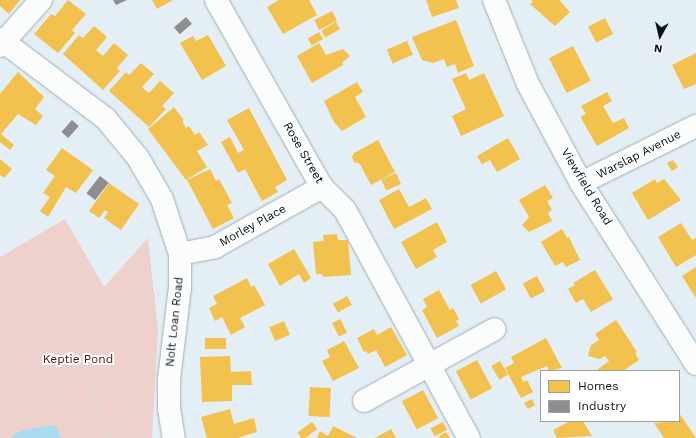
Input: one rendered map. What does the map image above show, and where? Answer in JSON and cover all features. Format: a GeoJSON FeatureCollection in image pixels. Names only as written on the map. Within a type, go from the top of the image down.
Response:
{"type":"FeatureCollection","features":[{"type":"Feature","properties":{"kind":"street"},"geometry":{"type":"LineString","coordinates":[[1,42],[41,0]]}},
{"type":"Feature","properties":{"kind":"street","name":"Rose Street"},"geometry":{"type":"LineString","coordinates":[[216,0],[322,187],[345,210],[469,438]]}},
{"type":"Feature","properties":{"kind":"street","name":"Viewfield Road"},"geometry":{"type":"LineString","coordinates":[[494,0],[528,84],[581,183],[696,364]]}},
{"type":"Feature","properties":{"kind":"street","name":"Nolt Loan Road"},"geometry":{"type":"LineString","coordinates":[[1,42],[106,119],[138,158],[162,199],[180,254],[180,287],[169,379],[169,408],[174,438]]}},
{"type":"Feature","properties":{"kind":"street","name":"Warslap Avenue"},"geometry":{"type":"LineString","coordinates":[[581,183],[696,126]]}},
{"type":"Feature","properties":{"kind":"street","name":"Morley Place"},"geometry":{"type":"LineString","coordinates":[[180,254],[215,247],[322,187]]}},
{"type":"Feature","properties":{"kind":"street"},"geometry":{"type":"LineString","coordinates":[[364,401],[495,329]]}},
{"type":"Feature","properties":{"kind":"path"},"geometry":{"type":"LineString","coordinates":[[0,422],[88,364],[129,301],[180,287]]}},
{"type":"Feature","properties":{"kind":"path"},"geometry":{"type":"LineString","coordinates":[[88,364],[108,438]]}},
{"type":"Feature","properties":{"kind":"green space","name":"Keptie Pond"},"geometry":{"type":"Polygon","coordinates":[[[65,219],[104,287],[148,238],[158,330],[152,438],[0,438],[0,257],[65,219]]]}},
{"type":"Feature","properties":{"kind":"water"},"geometry":{"type":"Polygon","coordinates":[[[55,425],[61,438],[9,438],[23,430],[55,425]]]}},
{"type":"Feature","properties":{"kind":"building: Homes"},"geometry":{"type":"Polygon","coordinates":[[[0,0],[20,0],[9,14],[0,6],[0,0]]]}},
{"type":"Feature","properties":{"kind":"building: Homes"},"geometry":{"type":"Polygon","coordinates":[[[68,0],[86,14],[72,30],[75,33],[58,53],[34,34],[51,14],[55,16],[68,0]]]}},
{"type":"Feature","properties":{"kind":"building: Homes"},"geometry":{"type":"Polygon","coordinates":[[[152,0],[173,0],[157,9],[152,0]]]}},
{"type":"Feature","properties":{"kind":"building: Homes"},"geometry":{"type":"Polygon","coordinates":[[[279,0],[309,0],[317,15],[283,34],[267,7],[279,0]]]}},
{"type":"Feature","properties":{"kind":"building: Homes"},"geometry":{"type":"Polygon","coordinates":[[[426,0],[456,0],[459,8],[432,17],[426,0]]]}},
{"type":"Feature","properties":{"kind":"building: Homes"},"geometry":{"type":"Polygon","coordinates":[[[531,0],[559,0],[570,12],[555,26],[530,4],[533,2],[531,0]]]}},
{"type":"Feature","properties":{"kind":"building: Homes"},"geometry":{"type":"Polygon","coordinates":[[[332,11],[337,21],[319,30],[314,20],[332,11]]]}},
{"type":"Feature","properties":{"kind":"building: Homes"},"geometry":{"type":"Polygon","coordinates":[[[605,18],[613,34],[596,43],[588,27],[605,18]]]}},
{"type":"Feature","properties":{"kind":"building: Homes"},"geometry":{"type":"Polygon","coordinates":[[[456,20],[474,66],[458,73],[455,64],[447,67],[444,59],[433,63],[422,60],[412,37],[456,20]]]}},
{"type":"Feature","properties":{"kind":"building: Homes"},"geometry":{"type":"Polygon","coordinates":[[[336,22],[340,29],[325,37],[321,30],[336,22]]]}},
{"type":"Feature","properties":{"kind":"building: Homes"},"geometry":{"type":"Polygon","coordinates":[[[94,26],[107,37],[96,50],[103,56],[114,43],[128,55],[117,68],[120,71],[103,90],[63,54],[79,35],[83,38],[94,26]]]}},
{"type":"Feature","properties":{"kind":"building: Homes"},"geometry":{"type":"Polygon","coordinates":[[[319,32],[323,39],[312,45],[308,38],[319,32]]]}},
{"type":"Feature","properties":{"kind":"building: Homes"},"geometry":{"type":"Polygon","coordinates":[[[208,35],[226,66],[202,80],[180,43],[193,36],[196,41],[208,35]]]}},
{"type":"Feature","properties":{"kind":"building: Homes"},"geometry":{"type":"Polygon","coordinates":[[[407,41],[413,55],[393,63],[387,50],[407,41]]]}},
{"type":"Feature","properties":{"kind":"building: Homes"},"geometry":{"type":"Polygon","coordinates":[[[319,43],[326,55],[343,49],[350,56],[342,63],[343,65],[312,83],[297,56],[319,43]]]}},
{"type":"Feature","properties":{"kind":"building: Homes"},"geometry":{"type":"Polygon","coordinates":[[[573,46],[591,81],[567,93],[549,58],[573,46]]]}},
{"type":"Feature","properties":{"kind":"building: Homes"},"geometry":{"type":"Polygon","coordinates":[[[696,53],[696,84],[684,89],[672,65],[696,53]]]}},
{"type":"Feature","properties":{"kind":"building: Homes"},"geometry":{"type":"Polygon","coordinates":[[[141,63],[154,74],[142,87],[146,91],[149,93],[160,81],[174,93],[162,106],[166,109],[149,127],[109,91],[126,72],[129,75],[141,63]]]}},
{"type":"Feature","properties":{"kind":"building: Homes"},"geometry":{"type":"Polygon","coordinates":[[[18,72],[44,97],[35,109],[43,116],[36,125],[18,114],[1,134],[14,145],[10,150],[0,142],[0,94],[18,72]]]}},
{"type":"Feature","properties":{"kind":"building: Homes"},"geometry":{"type":"Polygon","coordinates":[[[466,73],[469,80],[484,73],[504,116],[461,136],[452,116],[466,109],[452,79],[466,73]]]}},
{"type":"Feature","properties":{"kind":"building: Homes"},"geometry":{"type":"Polygon","coordinates":[[[357,82],[363,92],[355,97],[366,117],[342,131],[334,122],[324,101],[357,82]]]}},
{"type":"Feature","properties":{"kind":"building: Homes"},"geometry":{"type":"Polygon","coordinates":[[[607,92],[612,101],[603,106],[613,123],[624,118],[629,128],[597,146],[582,120],[581,116],[586,114],[581,106],[607,92]]]}},
{"type":"Feature","properties":{"kind":"building: Homes"},"geometry":{"type":"Polygon","coordinates":[[[174,107],[183,119],[183,123],[186,128],[189,126],[195,135],[199,132],[208,145],[197,151],[207,167],[186,180],[148,129],[174,107]]]}},
{"type":"Feature","properties":{"kind":"building: Homes"},"geometry":{"type":"Polygon","coordinates":[[[249,108],[287,180],[275,187],[278,192],[262,201],[245,169],[238,173],[221,142],[230,137],[238,153],[244,150],[227,120],[249,108]]]}},
{"type":"Feature","properties":{"kind":"building: Homes"},"geometry":{"type":"Polygon","coordinates":[[[508,138],[520,159],[497,172],[490,160],[482,164],[477,156],[508,138]]]}},
{"type":"Feature","properties":{"kind":"building: Homes"},"geometry":{"type":"Polygon","coordinates":[[[378,140],[395,172],[371,185],[360,164],[354,162],[352,157],[354,153],[378,140]]]}},
{"type":"Feature","properties":{"kind":"building: Homes"},"geometry":{"type":"Polygon","coordinates":[[[62,148],[93,170],[76,193],[66,187],[48,217],[40,211],[50,197],[43,193],[55,176],[46,170],[62,148]]]}},
{"type":"Feature","properties":{"kind":"building: Homes"},"geometry":{"type":"Polygon","coordinates":[[[0,159],[12,169],[4,178],[0,175],[0,159]]]}},
{"type":"Feature","properties":{"kind":"building: Homes"},"geometry":{"type":"Polygon","coordinates":[[[673,160],[678,167],[672,171],[667,163],[673,160]]]}},
{"type":"Feature","properties":{"kind":"building: Homes"},"geometry":{"type":"Polygon","coordinates":[[[210,169],[216,181],[219,179],[232,203],[227,205],[234,218],[213,229],[187,180],[210,169]]]}},
{"type":"Feature","properties":{"kind":"building: Homes"},"geometry":{"type":"Polygon","coordinates":[[[396,173],[401,184],[386,190],[381,180],[396,173]]]}},
{"type":"Feature","properties":{"kind":"building: Homes"},"geometry":{"type":"Polygon","coordinates":[[[655,179],[657,183],[664,179],[681,200],[648,220],[632,193],[655,179]]]}},
{"type":"Feature","properties":{"kind":"building: Homes"},"geometry":{"type":"Polygon","coordinates":[[[109,183],[139,204],[121,230],[104,218],[108,212],[105,210],[99,218],[89,211],[109,183]]]}},
{"type":"Feature","properties":{"kind":"building: Homes"},"geometry":{"type":"Polygon","coordinates":[[[545,185],[553,198],[547,201],[552,210],[548,213],[552,221],[529,232],[522,225],[529,217],[519,200],[545,185]]]}},
{"type":"Feature","properties":{"kind":"building: Homes"},"geometry":{"type":"Polygon","coordinates":[[[399,189],[409,207],[426,198],[432,209],[394,229],[379,200],[399,189]]]}},
{"type":"Feature","properties":{"kind":"building: Homes"},"geometry":{"type":"Polygon","coordinates":[[[437,222],[447,242],[433,250],[437,257],[416,269],[401,242],[437,222]]]}},
{"type":"Feature","properties":{"kind":"building: Homes"},"geometry":{"type":"Polygon","coordinates":[[[681,223],[692,240],[696,238],[696,255],[676,267],[658,237],[681,223]]]}},
{"type":"Feature","properties":{"kind":"building: Homes"},"geometry":{"type":"Polygon","coordinates":[[[562,229],[567,238],[569,237],[580,260],[566,267],[563,262],[555,266],[541,242],[562,229]]]}},
{"type":"Feature","properties":{"kind":"building: Homes"},"geometry":{"type":"Polygon","coordinates":[[[337,234],[338,240],[348,240],[351,275],[323,277],[322,274],[316,274],[313,242],[324,241],[323,235],[337,234]]]}},
{"type":"Feature","properties":{"kind":"building: Homes"},"geometry":{"type":"Polygon","coordinates":[[[294,249],[311,278],[304,283],[299,274],[280,286],[268,264],[294,249]]]}},
{"type":"Feature","properties":{"kind":"building: Homes"},"geometry":{"type":"Polygon","coordinates":[[[696,267],[696,298],[682,276],[696,267]]]}},
{"type":"Feature","properties":{"kind":"building: Homes"},"geometry":{"type":"Polygon","coordinates":[[[595,270],[613,299],[591,312],[583,299],[576,303],[568,289],[575,285],[573,283],[595,270]]]}},
{"type":"Feature","properties":{"kind":"building: Homes"},"geometry":{"type":"Polygon","coordinates":[[[496,271],[506,289],[481,303],[471,285],[496,271]]]}},
{"type":"Feature","properties":{"kind":"building: Homes"},"geometry":{"type":"Polygon","coordinates":[[[537,276],[545,291],[531,299],[523,284],[537,276]]]}},
{"type":"Feature","properties":{"kind":"building: Homes"},"geometry":{"type":"Polygon","coordinates":[[[247,278],[251,287],[254,285],[265,305],[240,318],[245,327],[231,335],[222,317],[215,321],[209,308],[217,304],[213,296],[247,278]]]}},
{"type":"Feature","properties":{"kind":"building: Homes"},"geometry":{"type":"Polygon","coordinates":[[[439,290],[450,310],[453,308],[459,319],[456,321],[459,326],[437,338],[422,310],[427,307],[423,299],[439,290]]]}},
{"type":"Feature","properties":{"kind":"building: Homes"},"geometry":{"type":"Polygon","coordinates":[[[347,296],[352,305],[338,313],[333,304],[347,296]]]}},
{"type":"Feature","properties":{"kind":"building: Homes"},"geometry":{"type":"Polygon","coordinates":[[[340,319],[347,332],[339,336],[332,323],[340,319]]]}},
{"type":"Feature","properties":{"kind":"building: Homes"},"geometry":{"type":"Polygon","coordinates":[[[616,320],[637,352],[635,353],[639,360],[624,370],[598,370],[609,361],[605,356],[600,359],[588,356],[591,345],[599,340],[595,334],[616,320]]]}},
{"type":"Feature","properties":{"kind":"building: Homes"},"geometry":{"type":"Polygon","coordinates":[[[284,321],[290,335],[275,341],[269,327],[284,321]]]}},
{"type":"Feature","properties":{"kind":"building: Homes"},"geometry":{"type":"Polygon","coordinates":[[[391,327],[407,355],[385,367],[376,350],[368,354],[366,351],[364,352],[357,338],[374,329],[377,335],[391,327]]]}},
{"type":"Feature","properties":{"kind":"building: Homes"},"geometry":{"type":"Polygon","coordinates":[[[205,338],[226,338],[226,349],[205,349],[205,338]]]}},
{"type":"Feature","properties":{"kind":"building: Homes"},"geometry":{"type":"Polygon","coordinates":[[[546,338],[562,368],[549,370],[547,366],[521,377],[524,382],[527,380],[533,392],[521,398],[505,368],[514,363],[511,357],[546,338]]]}},
{"type":"Feature","properties":{"kind":"building: Homes"},"geometry":{"type":"Polygon","coordinates":[[[344,341],[359,368],[333,381],[322,361],[330,357],[327,350],[344,341]]]}},
{"type":"Feature","properties":{"kind":"building: Homes"},"geometry":{"type":"Polygon","coordinates":[[[230,356],[231,372],[251,371],[252,385],[232,385],[232,401],[202,402],[200,357],[230,356]]]}},
{"type":"Feature","properties":{"kind":"building: Homes"},"geometry":{"type":"Polygon","coordinates":[[[477,360],[492,388],[471,400],[456,371],[477,360]]]}},
{"type":"Feature","properties":{"kind":"building: Homes"},"geometry":{"type":"Polygon","coordinates":[[[500,361],[508,375],[499,380],[491,366],[500,361]]]}},
{"type":"Feature","properties":{"kind":"building: Homes"},"geometry":{"type":"Polygon","coordinates":[[[310,387],[331,388],[329,417],[308,416],[310,387]]]}},
{"type":"Feature","properties":{"kind":"building: Homes"},"geometry":{"type":"Polygon","coordinates":[[[423,390],[438,418],[417,430],[402,401],[423,390]]]}},
{"type":"Feature","properties":{"kind":"building: Homes"},"geometry":{"type":"Polygon","coordinates":[[[532,399],[535,405],[528,409],[524,403],[532,399]]]}},
{"type":"Feature","properties":{"kind":"building: Homes"},"geometry":{"type":"Polygon","coordinates":[[[230,409],[234,424],[254,418],[257,432],[238,438],[207,438],[201,417],[230,409]]]}},
{"type":"Feature","properties":{"kind":"building: Homes"},"geometry":{"type":"Polygon","coordinates":[[[680,414],[696,438],[664,438],[654,423],[680,422],[680,414]]]}},
{"type":"Feature","properties":{"kind":"building: Homes"},"geometry":{"type":"Polygon","coordinates":[[[312,422],[317,429],[305,438],[301,438],[297,433],[312,422]]]}},
{"type":"Feature","properties":{"kind":"building: Homes"},"geometry":{"type":"Polygon","coordinates":[[[443,422],[447,430],[435,436],[431,428],[443,422]]]}},
{"type":"Feature","properties":{"kind":"building: Homes"},"geometry":{"type":"Polygon","coordinates":[[[568,422],[584,422],[592,436],[557,438],[553,430],[568,422]]]}},
{"type":"Feature","properties":{"kind":"building: Homes"},"geometry":{"type":"Polygon","coordinates":[[[333,426],[357,438],[317,438],[320,431],[328,436],[333,426]]]}},
{"type":"Feature","properties":{"kind":"building: Homes"},"geometry":{"type":"Polygon","coordinates":[[[391,429],[396,438],[375,438],[391,429]]]}},
{"type":"Feature","properties":{"kind":"building: Homes"},"geometry":{"type":"Polygon","coordinates":[[[446,432],[450,438],[440,438],[439,436],[446,432]]]}},
{"type":"Feature","properties":{"kind":"building: Industry"},"geometry":{"type":"Polygon","coordinates":[[[113,0],[127,0],[116,5],[113,0]]]}},
{"type":"Feature","properties":{"kind":"building: Industry"},"geometry":{"type":"Polygon","coordinates":[[[186,17],[192,24],[180,34],[174,27],[186,17]]]}},
{"type":"Feature","properties":{"kind":"building: Industry"},"geometry":{"type":"Polygon","coordinates":[[[72,120],[79,126],[68,138],[62,132],[72,120]]]}},
{"type":"Feature","properties":{"kind":"building: Industry"},"geometry":{"type":"Polygon","coordinates":[[[100,176],[109,183],[95,200],[86,193],[100,176]]]}}]}
